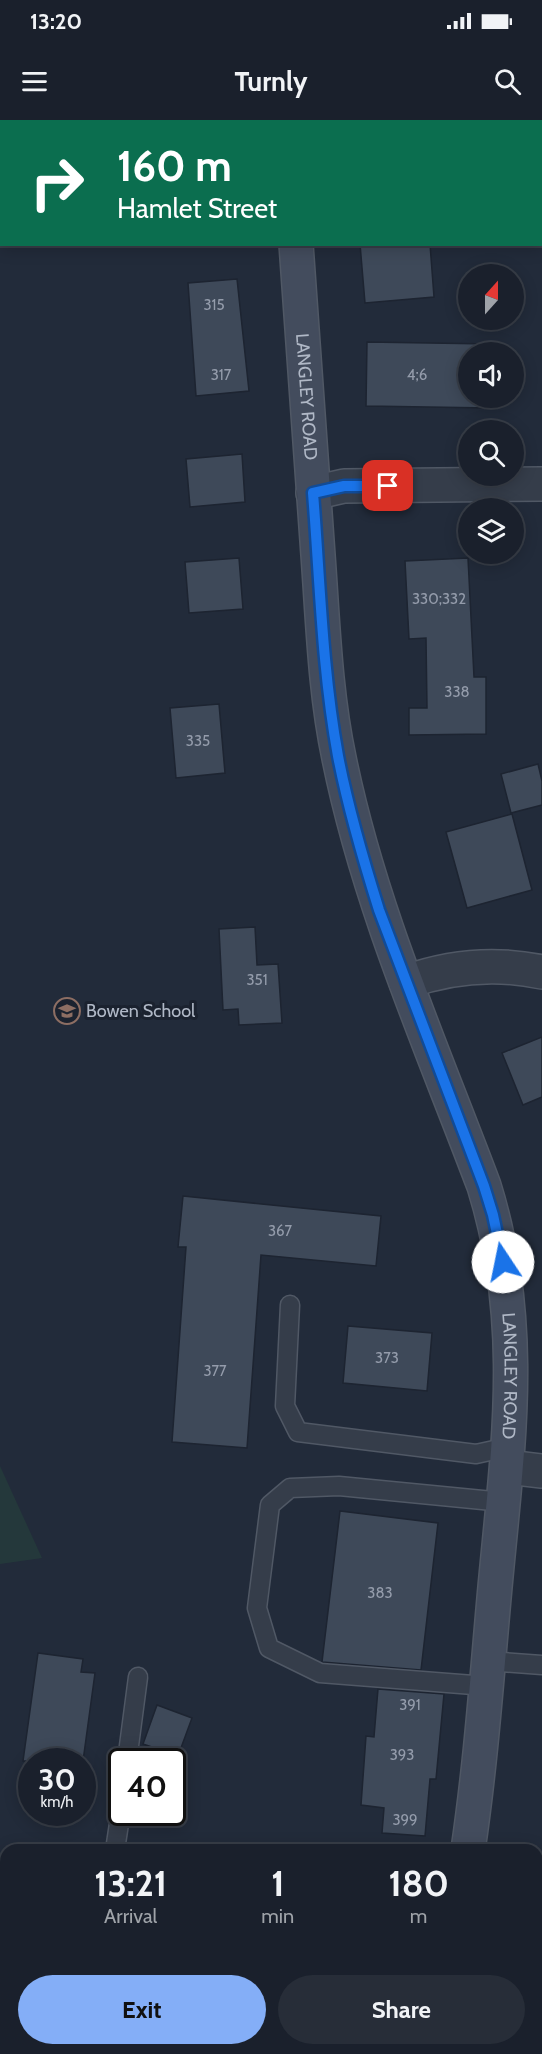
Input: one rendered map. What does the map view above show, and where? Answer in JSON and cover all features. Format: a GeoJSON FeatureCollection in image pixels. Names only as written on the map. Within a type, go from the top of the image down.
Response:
{"type":"FeatureCollection","features":[{"type":"Feature","properties":{"kind":"street","name":"LANGLEY ROAD"},"geometry":{"type":"LineString","coordinates":[[296,246],[327,672],[338,756],[368,874],[406,982],[484,1186],[500,1244],[508,1301],[512,1348],[507,1457],[469,1844]]}},
{"type":"Feature","properties":{"kind":"street"},"geometry":{"type":"LineString","coordinates":[[313,493],[344,486],[542,484]]}},
{"type":"Feature","properties":{"kind":"street"},"geometry":{"type":"LineString","coordinates":[[406,982],[443,971],[485,966],[542,972]]}},
{"type":"Feature","properties":{"kind":"street"},"geometry":{"type":"LineString","coordinates":[[507,1457],[542,1471]]}},
{"type":"Feature","properties":{"kind":"lane"},"geometry":{"type":"LineString","coordinates":[[290,1305],[285,1406],[298,1432],[507,1457]]}},
{"type":"Feature","properties":{"kind":"lane"},"geometry":{"type":"LineString","coordinates":[[503,1502],[339,1486],[290,1488],[270,1505],[257,1608],[269,1648],[320,1673],[487,1673],[542,1665]]}},
{"type":"Feature","properties":{"kind":"lane"},"geometry":{"type":"LineString","coordinates":[[129,1748],[138,1677]]}},
{"type":"Feature","properties":{"kind":"lane"},"geometry":{"type":"LineString","coordinates":[[116,1844],[119,1826]]}},
{"type":"Feature","properties":{"kind":"green space"},"geometry":{"type":"Polygon","coordinates":[[[0,1466],[42,1558],[0,1564],[0,1466]]]}},
{"type":"Feature","properties":{"kind":"building"},"geometry":{"type":"Polygon","coordinates":[[[360,246],[430,246],[434,297],[365,303],[360,246]]]}},
{"type":"Feature","properties":{"kind":"building"},"geometry":{"type":"Polygon","coordinates":[[[237,279],[249,391],[196,396],[188,283],[237,279]]]}},
{"type":"Feature","properties":{"kind":"building"},"geometry":{"type":"Polygon","coordinates":[[[367,342],[458,343],[458,407],[366,406],[367,342]]]}},
{"type":"Feature","properties":{"kind":"building"},"geometry":{"type":"Polygon","coordinates":[[[242,454],[245,502],[190,507],[186,459],[242,454]]]}},
{"type":"Feature","properties":{"kind":"building"},"geometry":{"type":"Polygon","coordinates":[[[239,558],[243,609],[189,613],[185,562],[239,558]]]}},
{"type":"Feature","properties":{"kind":"building"},"geometry":{"type":"Polygon","coordinates":[[[458,558],[458,564],[468,564],[474,677],[486,677],[486,734],[409,735],[409,708],[427,708],[426,638],[409,639],[405,561],[458,558]]]}},
{"type":"Feature","properties":{"kind":"building"},"geometry":{"type":"Polygon","coordinates":[[[219,704],[225,773],[176,778],[170,708],[219,704]]]}},
{"type":"Feature","properties":{"kind":"building"},"geometry":{"type":"Polygon","coordinates":[[[538,764],[542,781],[542,805],[511,813],[501,774],[538,764]]]}},
{"type":"Feature","properties":{"kind":"building"},"geometry":{"type":"Polygon","coordinates":[[[512,814],[532,890],[467,908],[446,832],[512,814]]]}},
{"type":"Feature","properties":{"kind":"building"},"geometry":{"type":"Polygon","coordinates":[[[255,927],[257,965],[278,964],[282,1023],[239,1025],[238,1009],[223,1010],[219,929],[255,927]]]}},
{"type":"Feature","properties":{"kind":"building"},"geometry":{"type":"Polygon","coordinates":[[[542,1037],[542,1097],[523,1105],[502,1053],[542,1037]]]}},
{"type":"Feature","properties":{"kind":"building"},"geometry":{"type":"Polygon","coordinates":[[[183,1196],[381,1216],[376,1266],[261,1255],[247,1448],[172,1442],[186,1247],[178,1247],[183,1196]]]}},
{"type":"Feature","properties":{"kind":"building"},"geometry":{"type":"Polygon","coordinates":[[[348,1326],[432,1333],[427,1391],[343,1383],[348,1326]]]}},
{"type":"Feature","properties":{"kind":"building"},"geometry":{"type":"Polygon","coordinates":[[[340,1511],[438,1523],[421,1670],[322,1662],[340,1511]]]}},
{"type":"Feature","properties":{"kind":"building"},"geometry":{"type":"Polygon","coordinates":[[[38,1653],[83,1659],[81,1672],[95,1673],[85,1748],[25,1748],[38,1653]]]}},
{"type":"Feature","properties":{"kind":"building"},"geometry":{"type":"Polygon","coordinates":[[[378,1689],[444,1694],[436,1779],[430,1779],[425,1836],[382,1833],[384,1808],[361,1805],[366,1736],[374,1737],[378,1689]]]}},
{"type":"Feature","properties":{"kind":"building"},"geometry":{"type":"Polygon","coordinates":[[[157,1705],[192,1718],[181,1748],[155,1748],[143,1744],[157,1705]]]}},
{"type":"Feature","properties":{"kind":"place","name":"Bowen School"},"geometry":{"type":"Point","coordinates":[67,1011]}},
{"type":"Feature","properties":{"kind":"route"},"geometry":{"type":"LineString","coordinates":[[388,486],[344,486],[313,493],[327,672],[338,756],[379,910],[484,1186],[503,1262]]}}]}
